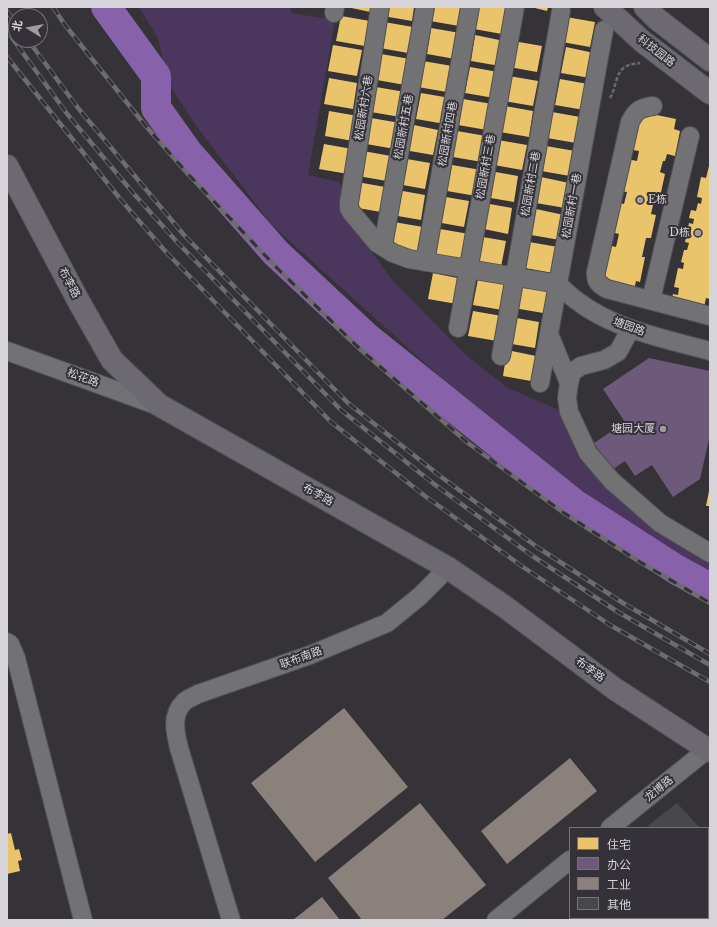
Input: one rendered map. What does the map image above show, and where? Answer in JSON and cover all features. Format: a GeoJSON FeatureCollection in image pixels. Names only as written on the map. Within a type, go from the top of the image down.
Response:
{"type":"FeatureCollection","features":[{"type":"Feature","properties":{"kind":"main road","name":"科技园路"},"geometry":{"type":"LineString","coordinates":[[605,7],[625,26],[710,93]]}},
{"type":"Feature","properties":{"kind":"main road"},"geometry":{"type":"LineString","coordinates":[[645,7],[657,19],[710,60]]}},
{"type":"Feature","properties":{"kind":"main road","name":"布李路"},"geometry":{"type":"LineString","coordinates":[[7,166],[79,302],[112,360],[159,406],[448,568],[505,607],[615,689],[709,750]]}},
{"type":"Feature","properties":{"kind":"street","name":"松园新村六巷"},"geometry":{"type":"LineString","coordinates":[[380,7],[349,208],[377,243],[383,246]]}},
{"type":"Feature","properties":{"kind":"street","name":"松园新村五巷"},"geometry":{"type":"LineString","coordinates":[[383,246],[426,7]]}},
{"type":"Feature","properties":{"kind":"street","name":"松园新村四巷"},"geometry":{"type":"LineString","coordinates":[[425,262],[470,7]]}},
{"type":"Feature","properties":{"kind":"street","name":"松园新村三巷"},"geometry":{"type":"LineString","coordinates":[[458,328],[515,7]]}},
{"type":"Feature","properties":{"kind":"street","name":"松园新村二巷"},"geometry":{"type":"LineString","coordinates":[[501,356],[561,11]]}},
{"type":"Feature","properties":{"kind":"street","name":"松园新村一巷"},"geometry":{"type":"LineString","coordinates":[[540,383],[604,30]]}},
{"type":"Feature","properties":{"kind":"street"},"geometry":{"type":"LineString","coordinates":[[653,106],[644,107],[635,112],[630,122],[596,272],[596,279],[600,286],[607,289],[710,316]]}},
{"type":"Feature","properties":{"kind":"street"},"geometry":{"type":"LineString","coordinates":[[651,300],[690,136]]}},
{"type":"Feature","properties":{"kind":"street"},"geometry":{"type":"LineString","coordinates":[[383,246],[393,253],[409,259],[558,284]]}},
{"type":"Feature","properties":{"kind":"street","name":"塘园路"},"geometry":{"type":"LineString","coordinates":[[558,284],[578,303],[630,330],[710,351]]}},
{"type":"Feature","properties":{"kind":"street"},"geometry":{"type":"LineString","coordinates":[[630,330],[618,352],[604,360],[581,366],[572,372],[567,398],[569,412],[588,453],[612,481],[660,523],[710,553]]}},
{"type":"Feature","properties":{"kind":"street"},"geometry":{"type":"LineString","coordinates":[[549,333],[569,383]]}},
{"type":"Feature","properties":{"kind":"street","name":"松花路"},"geometry":{"type":"LineString","coordinates":[[7,351],[159,406]]}},
{"type":"Feature","properties":{"kind":"street","name":"联布南路"},"geometry":{"type":"LineString","coordinates":[[231,920],[178,748],[175,733],[175,717],[184,702],[198,694],[310,655],[387,623],[420,596],[448,568]]}},
{"type":"Feature","properties":{"kind":"street"},"geometry":{"type":"LineString","coordinates":[[7,642],[10,644],[16,658],[83,920]]}},
{"type":"Feature","properties":{"kind":"street","name":"龙博路"},"geometry":{"type":"LineString","coordinates":[[611,827],[709,750]]}},
{"type":"Feature","properties":{"kind":"street"},"geometry":{"type":"LineString","coordinates":[[496,920],[569,861]]}},
{"type":"Feature","properties":{"kind":"path"},"geometry":{"type":"LineString","coordinates":[[588,116],[610,98],[621,71],[625,67],[645,61],[658,53]]}},
{"type":"Feature","properties":{"kind":"shaded area"},"geometry":{"type":"Polygon","coordinates":[[[139,7],[291,7],[291,13],[335,20],[308,175],[339,182],[357,232],[393,281],[467,356],[508,388],[559,410],[579,459],[629,507],[710,562],[710,577],[598,505],[480,413],[271,224],[197,127],[168,83],[158,38],[139,7]]]}},
{"type":"Feature","properties":{"kind":"building: 住宅"},"geometry":{"type":"Polygon","coordinates":[[[347,7],[371,7],[370,12],[347,7]]]}},
{"type":"Feature","properties":{"kind":"building: 住宅"},"geometry":{"type":"Polygon","coordinates":[[[384,7],[414,7],[412,21],[383,16],[384,7]]]}},
{"type":"Feature","properties":{"kind":"building: 住宅"},"geometry":{"type":"Polygon","coordinates":[[[432,7],[462,7],[459,26],[430,21],[432,7]]]}},
{"type":"Feature","properties":{"kind":"building: 住宅"},"geometry":{"type":"Polygon","coordinates":[[[477,7],[507,8],[502,34],[474,29],[477,7]]]}},
{"type":"Feature","properties":{"kind":"building: 住宅"},"geometry":{"type":"Polygon","coordinates":[[[531,7],[548,7],[547,11],[531,7]]]}},
{"type":"Feature","properties":{"kind":"building: 住宅"},"geometry":{"type":"Polygon","coordinates":[[[341,16],[370,21],[365,46],[336,41],[341,16]]]}},
{"type":"Feature","properties":{"kind":"building: 住宅"},"geometry":{"type":"Polygon","coordinates":[[[566,17],[595,22],[590,47],[562,42],[566,17]]]}},
{"type":"Feature","properties":{"kind":"building: 住宅"},"geometry":{"type":"Polygon","coordinates":[[[384,22],[413,27],[408,53],[380,48],[384,22]]]}},
{"type":"Feature","properties":{"kind":"building: 住宅"},"geometry":{"type":"Polygon","coordinates":[[[431,28],[460,33],[455,59],[427,54],[431,28]]]}},
{"type":"Feature","properties":{"kind":"building: 住宅"},"geometry":{"type":"Polygon","coordinates":[[[475,35],[504,41],[500,66],[471,61],[475,35]]]}},
{"type":"Feature","properties":{"kind":"building: 住宅"},"geometry":{"type":"Polygon","coordinates":[[[513,41],[542,46],[537,72],[509,67],[513,41]]]}},
{"type":"Feature","properties":{"kind":"building: 住宅"},"geometry":{"type":"Polygon","coordinates":[[[333,45],[362,50],[357,76],[328,71],[333,45]]]}},
{"type":"Feature","properties":{"kind":"building: 住宅"},"geometry":{"type":"Polygon","coordinates":[[[566,47],[594,53],[590,78],[561,73],[566,47]]]}},
{"type":"Feature","properties":{"kind":"building: 住宅"},"geometry":{"type":"Polygon","coordinates":[[[381,54],[410,59],[405,85],[377,80],[381,54]]]}},
{"type":"Feature","properties":{"kind":"building: 住宅"},"geometry":{"type":"Polygon","coordinates":[[[423,61],[452,66],[447,92],[418,87],[423,61]]]}},
{"type":"Feature","properties":{"kind":"building: 住宅"},"geometry":{"type":"Polygon","coordinates":[[[470,67],[498,72],[494,98],[465,93],[470,67]]]}},
{"type":"Feature","properties":{"kind":"building: 住宅"},"geometry":{"type":"Polygon","coordinates":[[[509,76],[538,81],[533,106],[504,101],[509,76]]]}},
{"type":"Feature","properties":{"kind":"building: 住宅"},"geometry":{"type":"Polygon","coordinates":[[[329,78],[357,83],[353,109],[324,104],[329,78]]]}},
{"type":"Feature","properties":{"kind":"building: 住宅"},"geometry":{"type":"Polygon","coordinates":[[[560,79],[588,84],[584,110],[555,105],[560,79]]]}},
{"type":"Feature","properties":{"kind":"building: 住宅"},"geometry":{"type":"Polygon","coordinates":[[[376,87],[405,92],[400,117],[371,112],[376,87]]]}},
{"type":"Feature","properties":{"kind":"building: 住宅"},"geometry":{"type":"Polygon","coordinates":[[[421,93],[450,98],[445,124],[416,119],[421,93]]]}},
{"type":"Feature","properties":{"kind":"building: 住宅"},"geometry":{"type":"Polygon","coordinates":[[[463,99],[492,104],[487,130],[458,125],[463,99]]]}},
{"type":"Feature","properties":{"kind":"building: 住宅"},"geometry":{"type":"Polygon","coordinates":[[[505,106],[533,111],[529,137],[500,132],[505,106]]]}},
{"type":"Feature","properties":{"kind":"building: 住宅"},"geometry":{"type":"Polygon","coordinates":[[[329,111],[358,116],[353,141],[325,136],[329,111]]]}},
{"type":"Feature","properties":{"kind":"building: 住宅"},"geometry":{"type":"Polygon","coordinates":[[[552,112],[580,117],[576,143],[547,138],[552,112]]]}},
{"type":"Feature","properties":{"kind":"building: 住宅","name":"E栋"},"geometry":{"type":"Polygon","coordinates":[[[647,113],[676,119],[674,129],[680,131],[675,156],[667,154],[665,161],[663,161],[660,172],[665,174],[660,197],[655,196],[651,214],[656,215],[651,238],[646,238],[642,257],[645,257],[640,282],[636,281],[634,290],[606,284],[607,279],[601,277],[608,245],[616,247],[619,234],[611,232],[617,202],[624,204],[627,192],[620,191],[627,159],[637,161],[639,151],[633,150],[640,116],[647,117],[647,113]]]}},
{"type":"Feature","properties":{"kind":"building: 住宅"},"geometry":{"type":"Polygon","coordinates":[[[371,118],[400,123],[395,149],[366,144],[371,118]]]}},
{"type":"Feature","properties":{"kind":"building: 住宅"},"geometry":{"type":"Polygon","coordinates":[[[409,124],[438,130],[433,155],[404,150],[409,124]]]}},
{"type":"Feature","properties":{"kind":"building: 住宅"},"geometry":{"type":"Polygon","coordinates":[[[457,131],[486,136],[482,162],[453,157],[457,131]]]}},
{"type":"Feature","properties":{"kind":"building: 住宅"},"geometry":{"type":"Polygon","coordinates":[[[498,140],[527,145],[522,170],[494,165],[498,140]]]}},
{"type":"Feature","properties":{"kind":"building: 住宅"},"geometry":{"type":"Polygon","coordinates":[[[324,144],[352,149],[348,174],[319,169],[324,144]]]}},
{"type":"Feature","properties":{"kind":"building: 住宅"},"geometry":{"type":"Polygon","coordinates":[[[546,146],[575,151],[570,176],[541,171],[546,146]]]}},
{"type":"Feature","properties":{"kind":"building: 住宅"},"geometry":{"type":"Polygon","coordinates":[[[363,151],[391,156],[387,181],[358,176],[363,151]]]}},
{"type":"Feature","properties":{"kind":"building: 住宅"},"geometry":{"type":"Polygon","coordinates":[[[401,158],[430,163],[425,189],[397,184],[401,158]]]}},
{"type":"Feature","properties":{"kind":"building: 住宅"},"geometry":{"type":"Polygon","coordinates":[[[452,165],[481,170],[476,196],[447,191],[452,165]]]}},
{"type":"Feature","properties":{"kind":"building: 住宅","name":"D栋"},"geometry":{"type":"Polygon","coordinates":[[[709,166],[710,299],[706,298],[704,307],[671,302],[673,294],[678,295],[679,288],[674,287],[678,268],[683,269],[684,263],[681,262],[684,250],[687,250],[689,243],[685,242],[689,223],[693,224],[694,219],[689,218],[691,210],[696,211],[698,203],[701,204],[702,198],[697,197],[701,177],[706,178],[709,166]]]}},
{"type":"Feature","properties":{"kind":"building: 住宅"},"geometry":{"type":"Polygon","coordinates":[[[490,171],[518,176],[514,202],[485,197],[490,171]]]}},
{"type":"Feature","properties":{"kind":"building: 住宅"},"geometry":{"type":"Polygon","coordinates":[[[541,177],[569,183],[565,208],[536,203],[541,177]]]}},
{"type":"Feature","properties":{"kind":"building: 住宅"},"geometry":{"type":"Polygon","coordinates":[[[357,182],[385,187],[381,212],[352,207],[357,182]]]}},
{"type":"Feature","properties":{"kind":"building: 住宅"},"geometry":{"type":"Polygon","coordinates":[[[397,190],[425,195],[421,220],[392,215],[397,190]]]}},
{"type":"Feature","properties":{"kind":"building: 住宅"},"geometry":{"type":"Polygon","coordinates":[[[440,196],[469,201],[464,227],[436,222],[440,196]]]}},
{"type":"Feature","properties":{"kind":"building: 住宅"},"geometry":{"type":"Polygon","coordinates":[[[484,203],[512,208],[508,234],[479,228],[484,203]]]}},
{"type":"Feature","properties":{"kind":"building: 住宅"},"geometry":{"type":"Polygon","coordinates":[[[536,209],[564,215],[560,240],[531,235],[536,209]]]}},
{"type":"Feature","properties":{"kind":"building: 住宅"},"geometry":{"type":"Polygon","coordinates":[[[394,222],[423,227],[418,253],[389,248],[394,222]]]}},
{"type":"Feature","properties":{"kind":"building: 住宅"},"geometry":{"type":"Polygon","coordinates":[[[440,229],[469,234],[464,259],[435,254],[440,229]]]}},
{"type":"Feature","properties":{"kind":"building: 住宅"},"geometry":{"type":"Polygon","coordinates":[[[477,236],[506,241],[501,267],[472,262],[477,236]]]}},
{"type":"Feature","properties":{"kind":"building: 住宅"},"geometry":{"type":"Polygon","coordinates":[[[529,242],[558,247],[553,273],[525,268],[529,242]]]}},
{"type":"Feature","properties":{"kind":"building: 住宅"},"geometry":{"type":"Polygon","coordinates":[[[433,273],[462,279],[457,304],[428,299],[433,273]]]}},
{"type":"Feature","properties":{"kind":"building: 住宅"},"geometry":{"type":"Polygon","coordinates":[[[478,279],[506,284],[502,310],[473,305],[478,279]]]}},
{"type":"Feature","properties":{"kind":"building: 住宅"},"geometry":{"type":"Polygon","coordinates":[[[519,283],[548,288],[543,313],[514,308],[519,283]]]}},
{"type":"Feature","properties":{"kind":"building: 住宅"},"geometry":{"type":"Polygon","coordinates":[[[473,311],[502,316],[497,341],[468,336],[473,311]]]}},
{"type":"Feature","properties":{"kind":"building: 住宅"},"geometry":{"type":"Polygon","coordinates":[[[511,317],[539,322],[535,348],[506,343],[511,317]]]}},
{"type":"Feature","properties":{"kind":"building: 住宅"},"geometry":{"type":"Polygon","coordinates":[[[507,350],[536,356],[531,381],[503,376],[507,350]]]}},
{"type":"Feature","properties":{"kind":"building: 住宅"},"geometry":{"type":"Polygon","coordinates":[[[709,491],[710,506],[706,506],[709,491]]]}},
{"type":"Feature","properties":{"kind":"building: 住宅"},"geometry":{"type":"Polygon","coordinates":[[[11,833],[15,850],[19,849],[22,860],[18,861],[20,871],[7,874],[7,834],[11,833]]]}},
{"type":"Feature","properties":{"kind":"building: 办公","name":"塘园大厦"},"geometry":{"type":"Polygon","coordinates":[[[649,358],[710,371],[710,435],[700,479],[673,497],[652,465],[635,476],[625,461],[612,470],[594,443],[625,422],[603,389],[649,358]]]}},
{"type":"Feature","properties":{"kind":"building: 工业"},"geometry":{"type":"Polygon","coordinates":[[[344,708],[408,787],[315,862],[251,783],[344,708]]]}},
{"type":"Feature","properties":{"kind":"building: 工业"},"geometry":{"type":"Polygon","coordinates":[[[570,758],[597,791],[507,864],[481,831],[570,758]]]}},
{"type":"Feature","properties":{"kind":"building: 工业"},"geometry":{"type":"Polygon","coordinates":[[[420,803],[486,885],[442,920],[362,920],[328,878],[420,803]]]}},
{"type":"Feature","properties":{"kind":"building: 工业"},"geometry":{"type":"Polygon","coordinates":[[[322,897],[340,920],[293,920],[322,897]]]}},
{"type":"Feature","properties":{"kind":"building: 其他"},"geometry":{"type":"Polygon","coordinates":[[[677,803],[699,827],[646,827],[677,803]]]}},
{"type":"Feature","properties":{"kind":"building: 其他"},"geometry":{"type":"Polygon","coordinates":[[[602,919],[649,920],[603,920],[602,919]]]}},
{"type":"Feature","properties":{"kind":"building: 其他"},"geometry":{"type":"Polygon","coordinates":[[[677,919],[703,919],[703,920],[677,919]]]}},
{"type":"Feature","properties":{"kind":"waterway"},"geometry":{"type":"LineString","coordinates":[[106,7],[156,76],[156,108],[188,153],[276,253],[366,337],[573,503],[677,570],[710,588]]}},
{"type":"Feature","properties":{"kind":"railway"},"geometry":{"type":"LineString","coordinates":[[53,7],[65,25],[144,124],[188,174],[278,269],[360,349],[468,443],[564,513],[640,562],[710,603]]}},
{"type":"Feature","properties":{"kind":"railway"},"geometry":{"type":"LineString","coordinates":[[7,31],[68,115],[134,194],[177,242],[341,410],[434,484],[531,555],[618,612],[710,665]]}},
{"type":"Feature","properties":{"kind":"railway"},"geometry":{"type":"LineString","coordinates":[[34,48],[78,108],[184,235],[348,403],[440,476],[537,547],[623,603],[710,654]]}},
{"type":"Feature","properties":{"kind":"railway"},"geometry":{"type":"LineString","coordinates":[[7,57],[121,200],[166,252],[331,422],[425,496],[523,567],[610,625],[710,682]]}},
{"type":"Feature","properties":{"kind":"place","name":"E栋"},"geometry":{"type":"Point","coordinates":[640,200]}},
{"type":"Feature","properties":{"kind":"place","name":"D栋"},"geometry":{"type":"Point","coordinates":[698,233]}},
{"type":"Feature","properties":{"kind":"place","name":"塘园大厦"},"geometry":{"type":"Point","coordinates":[663,429]}}]}
